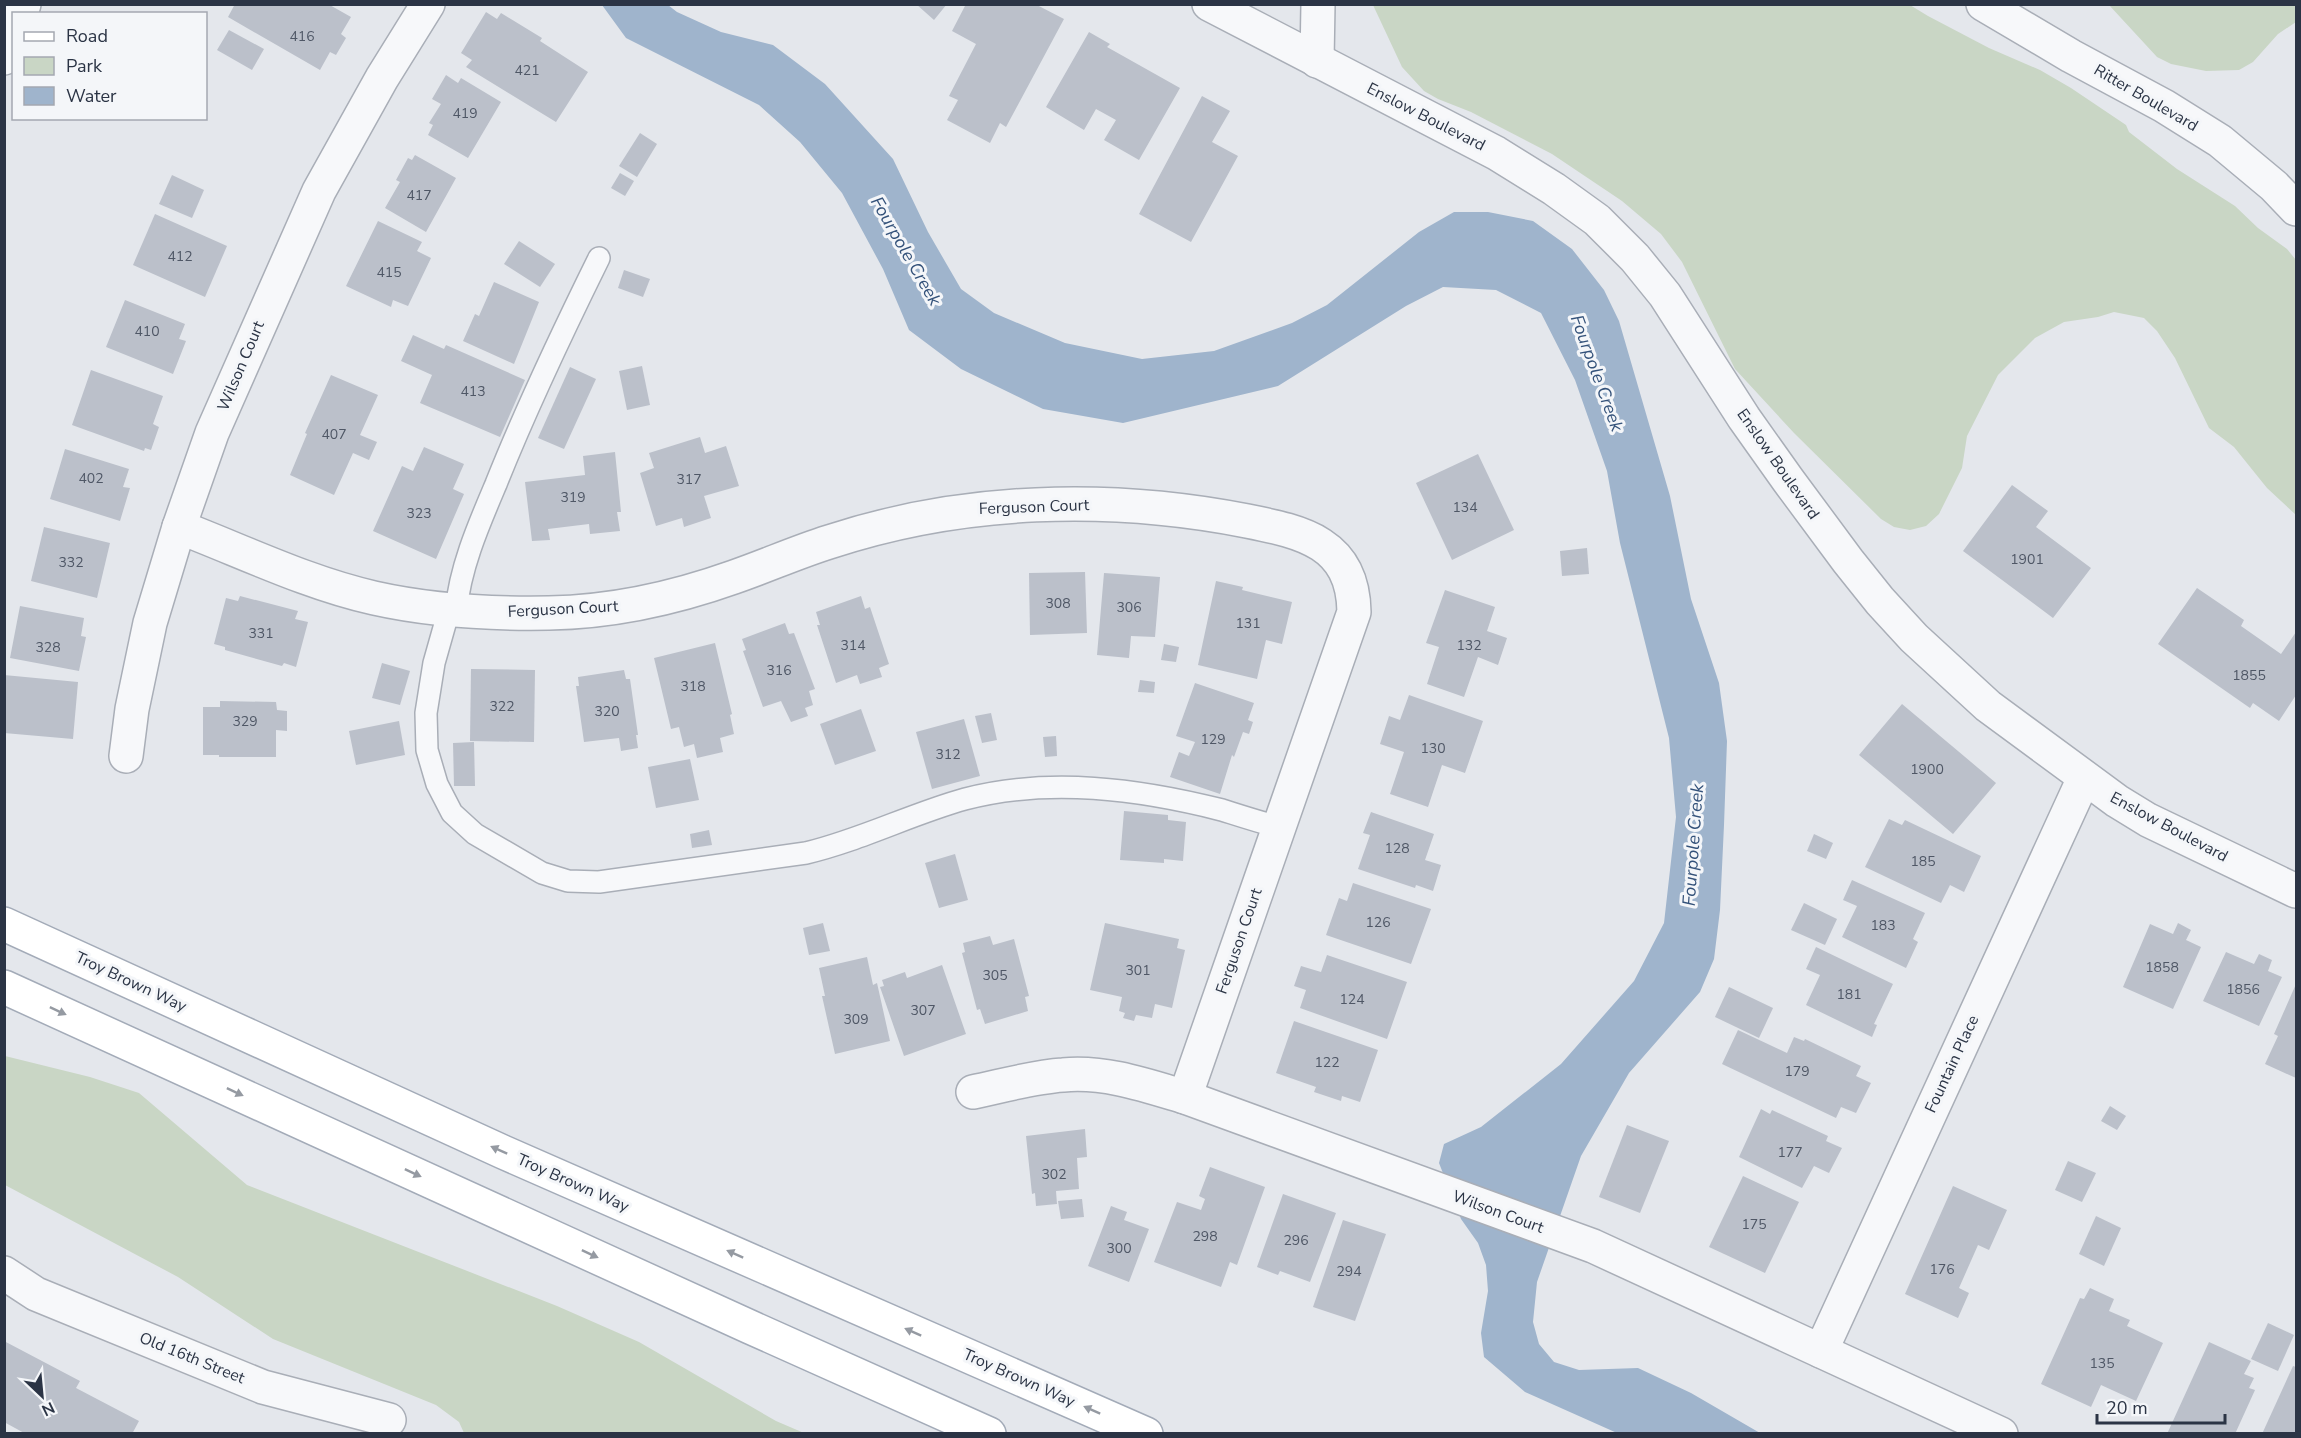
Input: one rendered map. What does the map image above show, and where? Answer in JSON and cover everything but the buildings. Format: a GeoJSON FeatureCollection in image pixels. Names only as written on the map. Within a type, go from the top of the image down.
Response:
{"type":"FeatureCollection","features":[{"type":"Feature","properties":{"kind":"main road","name":"Troy Brown Way"},"geometry":{"type":"LineString","coordinates":[[4,924],[503,1152],[1146,1434]]}},
{"type":"Feature","properties":{"kind":"main road"},"geometry":{"type":"LineString","coordinates":[[4,987],[989,1434]]}},
{"type":"Feature","properties":{"kind":"street","name":"Wilson Court"},"geometry":{"type":"LineString","coordinates":[[126,756],[140,662],[178,526],[212,433],[259,322],[319,191],[382,78],[428,4]]}},
{"type":"Feature","properties":{"kind":"street","name":"Enslow Boulevard"},"geometry":{"type":"LineString","coordinates":[[1209,4],[1496,153],[1554,189],[1597,220],[1635,258],[1665,295],[1744,418],[1848,561],[1914,638],[1988,706],[2117,801],[2148,820],[2296,891]]}},
{"type":"Feature","properties":{"kind":"street"},"geometry":{"type":"LineString","coordinates":[[1317,61],[1318,4]]}},
{"type":"Feature","properties":{"kind":"street","name":"Ritter Boulevard"},"geometry":{"type":"LineString","coordinates":[[1983,4],[2071,56],[2164,106],[2220,141],[2274,186],[2296,209]]}},
{"type":"Feature","properties":{"kind":"street"},"geometry":{"type":"LineString","coordinates":[[4,58],[12,38]]}},
{"type":"Feature","properties":{"kind":"street","name":"Ferguson Court"},"geometry":{"type":"LineString","coordinates":[[178,526],[312,579],[372,597],[452,610],[550,613],[606,610],[654,600],[732,578],[848,536],[891,524],[961,510],[1021,505],[1142,506],[1227,517],[1280,528],[1308,537],[1329,550],[1344,568],[1353,590],[1354,612],[1185,1097]]}},
{"type":"Feature","properties":{"kind":"street","name":"Fountain Place"},"geometry":{"type":"LineString","coordinates":[[1821,1351],[2084,778]]}},
{"type":"Feature","properties":{"kind":"street","name":"Wilson Court"},"geometry":{"type":"LineString","coordinates":[[973,1092],[1064,1074],[1105,1076],[1139,1083],[1185,1097],[1593,1246],[2001,1434]]}},
{"type":"Feature","properties":{"kind":"street","name":"Old 16th Street"},"geometry":{"type":"LineString","coordinates":[[4,1273],[36,1294],[263,1387],[388,1420]]}},
{"type":"Feature","properties":{"kind":"lane"},"geometry":{"type":"LineString","coordinates":[[599,258],[529,401],[482,518],[434,663],[426,713],[427,750],[436,784],[452,813],[475,834],[542,873],[568,881],[599,882],[806,853],[845,843],[930,809],[968,798],[1015,790],[1067,787],[1150,795],[1221,810],[1279,827]]}},
{"type":"Feature","properties":{"kind":"green space"},"geometry":{"type":"Polygon","coordinates":[[[1373,5],[1910,5],[1989,48],[2040,70],[2126,125],[2129,132],[2177,169],[2235,206],[2258,228],[2287,249],[2296,260],[2296,515],[2267,488],[2234,447],[2209,428],[2175,358],[2157,331],[2144,318],[2114,312],[2064,322],[2035,338],[1998,375],[1967,436],[1962,468],[1939,514],[1926,526],[1910,530],[1894,527],[1881,519],[1794,433],[1735,369],[1682,262],[1661,234],[1622,201],[1552,154],[1471,112],[1424,91],[1402,67],[1373,5]]]}},
{"type":"Feature","properties":{"kind":"green space"},"geometry":{"type":"Polygon","coordinates":[[[2109,5],[2296,5],[2296,22],[2278,34],[2253,62],[2239,70],[2206,71],[2171,64],[2157,57],[2109,5]]]}},
{"type":"Feature","properties":{"kind":"green space"},"geometry":{"type":"Polygon","coordinates":[[[5,1056],[90,1077],[139,1093],[247,1185],[557,1306],[639,1342],[776,1421],[804,1433],[464,1433],[459,1422],[436,1405],[273,1339],[178,1277],[5,1185],[5,1056]]]}},
{"type":"Feature","properties":{"kind":"water","name":"Fourpole Creek"},"geometry":{"type":"Polygon","coordinates":[[[602,5],[668,5],[677,12],[721,32],[773,45],[825,84],[893,159],[928,232],[961,289],[994,313],[1065,343],[1142,359],[1214,351],[1292,323],[1327,305],[1419,232],[1454,212],[1488,212],[1533,221],[1572,249],[1604,290],[1619,321],[1670,496],[1691,599],[1719,683],[1727,741],[1724,825],[1720,910],[1714,959],[1700,992],[1629,1073],[1581,1156],[1537,1282],[1533,1322],[1539,1344],[1554,1362],[1579,1370],[1638,1368],[1691,1393],[1760,1433],[1617,1433],[1525,1392],[1484,1357],[1481,1333],[1488,1291],[1486,1265],[1478,1243],[1461,1219],[1439,1163],[1444,1144],[1481,1127],[1561,1064],[1634,981],[1664,923],[1676,817],[1669,738],[1620,543],[1607,471],[1575,380],[1541,313],[1496,290],[1443,287],[1406,306],[1278,386],[1123,423],[1043,409],[961,369],[909,330],[883,269],[842,193],[800,142],[759,105],[626,38],[602,5]]]}}]}
